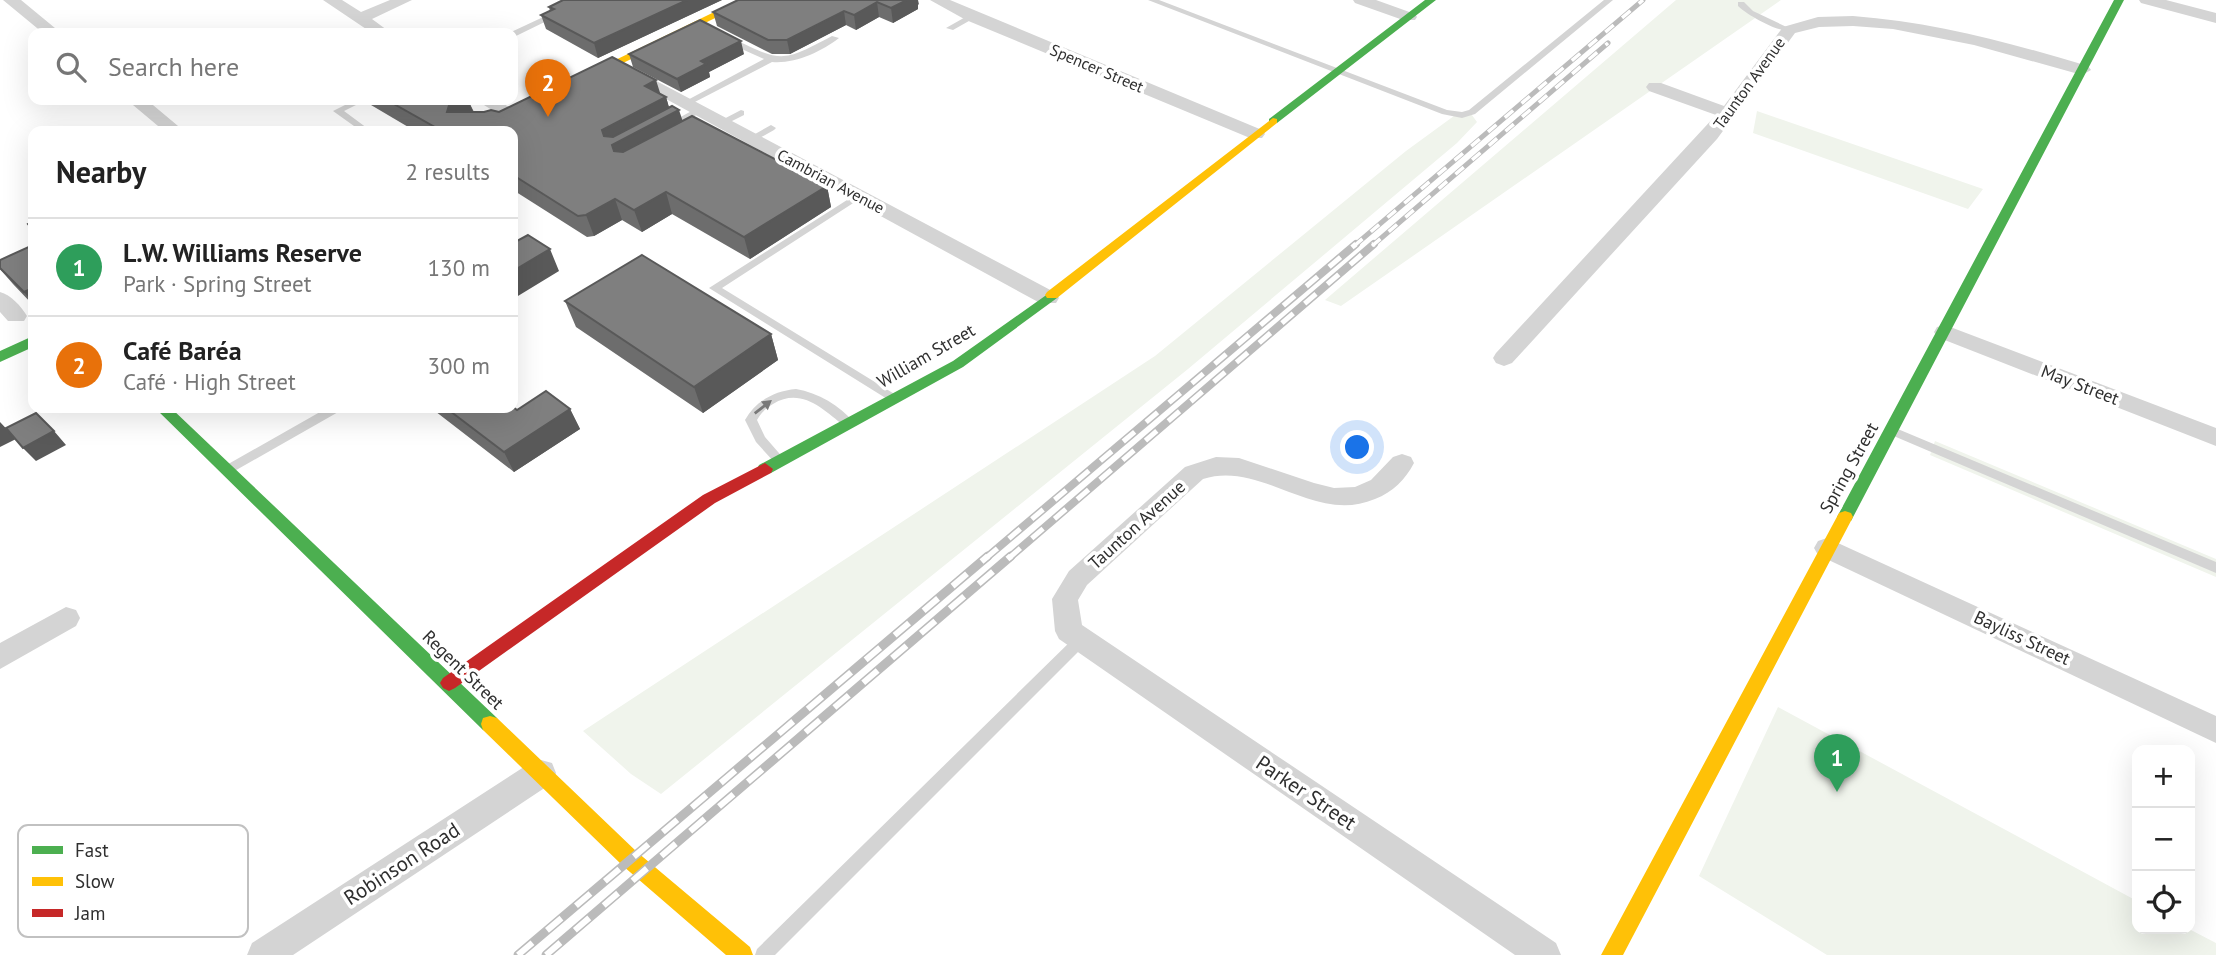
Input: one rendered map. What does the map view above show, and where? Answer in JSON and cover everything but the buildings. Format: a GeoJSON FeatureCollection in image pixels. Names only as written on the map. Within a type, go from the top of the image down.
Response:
{"type":"FeatureCollection","features":[{"type":"Feature","properties":{"kind":"street"},"geometry":{"type":"LineString","coordinates":[[11,0],[47,28]]}},
{"type":"Feature","properties":{"kind":"street"},"geometry":{"type":"LineString","coordinates":[[331,0],[375,28]]}},
{"type":"Feature","properties":{"kind":"street"},"geometry":{"type":"LineString","coordinates":[[360,18],[404,0]]}},
{"type":"Feature","properties":{"kind":"street"},"geometry":{"type":"LineString","coordinates":[[555,91],[747,0]]}},
{"type":"Feature","properties":{"kind":"street","name":"Spencer Street"},"geometry":{"type":"LineString","coordinates":[[938,0],[972,17],[1256,134]]}},
{"type":"Feature","properties":{"kind":"street"},"geometry":{"type":"LineString","coordinates":[[1361,0],[1409,17]]}},
{"type":"Feature","properties":{"kind":"street","name":"William Street"},"geometry":{"type":"LineString","coordinates":[[449,683],[709,499],[958,364],[1048,298],[1336,71],[1431,0]]}},
{"type":"Feature","properties":{"kind":"street","name":"Spring Street"},"geometry":{"type":"LineString","coordinates":[[1612,955],[2119,0]]}},
{"type":"Feature","properties":{"kind":"street"},"geometry":{"type":"LineString","coordinates":[[2147,0],[2216,18]]}},
{"type":"Feature","properties":{"kind":"street","name":"Taunton Avenue"},"geometry":{"type":"LineString","coordinates":[[1504,358],[1686,163],[1727,113],[1788,30],[1800,24],[1862,18],[1889,21],[1958,34],[2082,70]]}},
{"type":"Feature","properties":{"kind":"street","name":"Cambrian Avenue"},"geometry":{"type":"LineString","coordinates":[[613,64],[1048,298]]}},
{"type":"Feature","properties":{"kind":"street"},"geometry":{"type":"LineString","coordinates":[[1655,87],[1727,113]]}},
{"type":"Feature","properties":{"kind":"street"},"geometry":{"type":"LineString","coordinates":[[142,105],[169,126]]}},
{"type":"Feature","properties":{"kind":"street"},"geometry":{"type":"LineString","coordinates":[[494,105],[509,114]]}},
{"type":"Feature","properties":{"kind":"street"},"geometry":{"type":"LineString","coordinates":[[0,299],[16,316]]}},
{"type":"Feature","properties":{"kind":"street","name":"May Street"},"geometry":{"type":"LineString","coordinates":[[1945,332],[2216,437]]}},
{"type":"Feature","properties":{"kind":"street"},"geometry":{"type":"LineString","coordinates":[[0,357],[28,343]]}},
{"type":"Feature","properties":{"kind":"street","name":"Regent Street"},"geometry":{"type":"LineString","coordinates":[[167,413],[630,859],[742,955]]}},
{"type":"Feature","properties":{"kind":"street","name":"Taunton Avenue"},"geometry":{"type":"LineString","coordinates":[[1075,635],[1065,599],[1078,578],[1195,473],[1225,466],[1237,467],[1260,471],[1298,488],[1328,496],[1355,498],[1381,486],[1402,463]]}},
{"type":"Feature","properties":{"kind":"street","name":"Bayliss Street"},"geometry":{"type":"LineString","coordinates":[[1827,548],[2216,730]]}},
{"type":"Feature","properties":{"kind":"street"},"geometry":{"type":"LineString","coordinates":[[0,657],[66,618]]}},
{"type":"Feature","properties":{"kind":"street","name":"Parker Street"},"geometry":{"type":"LineString","coordinates":[[1075,635],[1544,955]]}},
{"type":"Feature","properties":{"kind":"street","name":"Robinson Road"},"geometry":{"type":"LineString","coordinates":[[264,955],[541,773]]}},
{"type":"Feature","properties":{"kind":"lane"},"geometry":{"type":"LineString","coordinates":[[1152,0],[1454,115],[1472,111],[1609,0]]}},
{"type":"Feature","properties":{"kind":"lane"},"geometry":{"type":"LineString","coordinates":[[1741,4],[1750,13],[1788,30]]}},
{"type":"Feature","properties":{"kind":"lane"},"geometry":{"type":"LineString","coordinates":[[518,32],[563,11]]}},
{"type":"Feature","properties":{"kind":"lane"},"geometry":{"type":"LineString","coordinates":[[950,28],[972,17]]}},
{"type":"Feature","properties":{"kind":"lane"},"geometry":{"type":"LineString","coordinates":[[698,23],[713,32]]}},
{"type":"Feature","properties":{"kind":"lane"},"geometry":{"type":"LineString","coordinates":[[724,37],[769,60],[793,60],[835,38]]}},
{"type":"Feature","properties":{"kind":"lane"},"geometry":{"type":"LineString","coordinates":[[708,116],[769,60]]}},
{"type":"Feature","properties":{"kind":"lane"},"geometry":{"type":"LineString","coordinates":[[351,105],[337,111],[360,126]]}},
{"type":"Feature","properties":{"kind":"lane"},"geometry":{"type":"LineString","coordinates":[[661,130],[708,116],[741,113]]}},
{"type":"Feature","properties":{"kind":"lane"},"geometry":{"type":"LineString","coordinates":[[752,138],[771,128]]}},
{"type":"Feature","properties":{"kind":"lane"},"geometry":{"type":"LineString","coordinates":[[858,196],[714,288],[892,398]]}},
{"type":"Feature","properties":{"kind":"lane"},"geometry":{"type":"LineString","coordinates":[[780,460],[760,439],[751,420],[755,412],[768,402],[785,393],[808,394],[823,402],[848,423]]}},
{"type":"Feature","properties":{"kind":"lane"},"geometry":{"type":"LineString","coordinates":[[227,471],[327,413]]}},
{"type":"Feature","properties":{"kind":"lane"},"geometry":{"type":"LineString","coordinates":[[1892,431],[2216,568]]}},
{"type":"Feature","properties":{"kind":"lane"},"geometry":{"type":"LineString","coordinates":[[763,955],[1075,635]]}},
{"type":"Feature","properties":{"kind":"shaded area"},"geometry":{"type":"Polygon","coordinates":[[[1676,0],[1781,0],[1341,306],[1325,300],[1676,0]]]}},
{"type":"Feature","properties":{"kind":"shaded area"},"geometry":{"type":"Polygon","coordinates":[[[1469,111],[1477,122],[1457,143],[1188,369],[661,794],[631,774],[583,731],[1155,356],[1406,151],[1458,113],[1469,111]]]}},
{"type":"Feature","properties":{"kind":"shaded area"},"geometry":{"type":"Polygon","coordinates":[[[1757,111],[1983,189],[1968,209],[1753,133],[1757,111]]]}},
{"type":"Feature","properties":{"kind":"shaded area"},"geometry":{"type":"Polygon","coordinates":[[[1935,441],[2216,559],[2216,577],[1930,455],[1935,441]]]}},
{"type":"Feature","properties":{"kind":"shaded area"},"geometry":{"type":"Polygon","coordinates":[[[1778,707],[2132,898],[2132,934],[2195,932],[2216,943],[2216,955],[1827,955],[1699,876],[1778,707]]]}},
{"type":"Feature","properties":{"kind":"railway"},"geometry":{"type":"LineString","coordinates":[[1354,246],[1643,0]]}},
{"type":"Feature","properties":{"kind":"railway"},"geometry":{"type":"LineString","coordinates":[[1372,246],[1608,43]]}},
{"type":"Feature","properties":{"kind":"railway"},"geometry":{"type":"LineString","coordinates":[[986,558],[1356,244]]}},
{"type":"Feature","properties":{"kind":"railway"},"geometry":{"type":"LineString","coordinates":[[1009,558],[1374,244]]}},
{"type":"Feature","properties":{"kind":"railway"},"geometry":{"type":"LineString","coordinates":[[518,955],[988,556]]}},
{"type":"Feature","properties":{"kind":"railway"},"geometry":{"type":"LineString","coordinates":[[546,955],[1011,556]]}},
{"type":"Feature","properties":{"kind":"traffic: fast"},"geometry":{"type":"LineString","coordinates":[[1273,121],[1431,0]]}},
{"type":"Feature","properties":{"kind":"traffic: fast"},"geometry":{"type":"LineString","coordinates":[[1845,517],[2119,0]]}},
{"type":"Feature","properties":{"kind":"traffic: fast"},"geometry":{"type":"LineString","coordinates":[[765,469],[958,364],[1052,295]]}},
{"type":"Feature","properties":{"kind":"traffic: fast"},"geometry":{"type":"LineString","coordinates":[[0,357],[28,343]]}},
{"type":"Feature","properties":{"kind":"traffic: fast"},"geometry":{"type":"LineString","coordinates":[[167,413],[490,724]]}},
{"type":"Feature","properties":{"kind":"traffic: slow"},"geometry":{"type":"LineString","coordinates":[[574,83],[747,0]]}},
{"type":"Feature","properties":{"kind":"traffic: slow"},"geometry":{"type":"LineString","coordinates":[[1052,295],[1273,121]]}},
{"type":"Feature","properties":{"kind":"traffic: slow"},"geometry":{"type":"LineString","coordinates":[[1612,955],[1845,517]]}},
{"type":"Feature","properties":{"kind":"traffic: slow"},"geometry":{"type":"LineString","coordinates":[[490,724],[630,859],[742,955]]}},
{"type":"Feature","properties":{"kind":"traffic: jam"},"geometry":{"type":"LineString","coordinates":[[449,683],[709,499],[765,469]]}},
{"type":"Feature","properties":{"kind":"place","name":"Café Baréa"},"geometry":{"type":"Point","coordinates":[548,117]}},
{"type":"Feature","properties":{"kind":"place","name":"L.W. Williams Reserve"},"geometry":{"type":"Point","coordinates":[1837,792]}}]}
